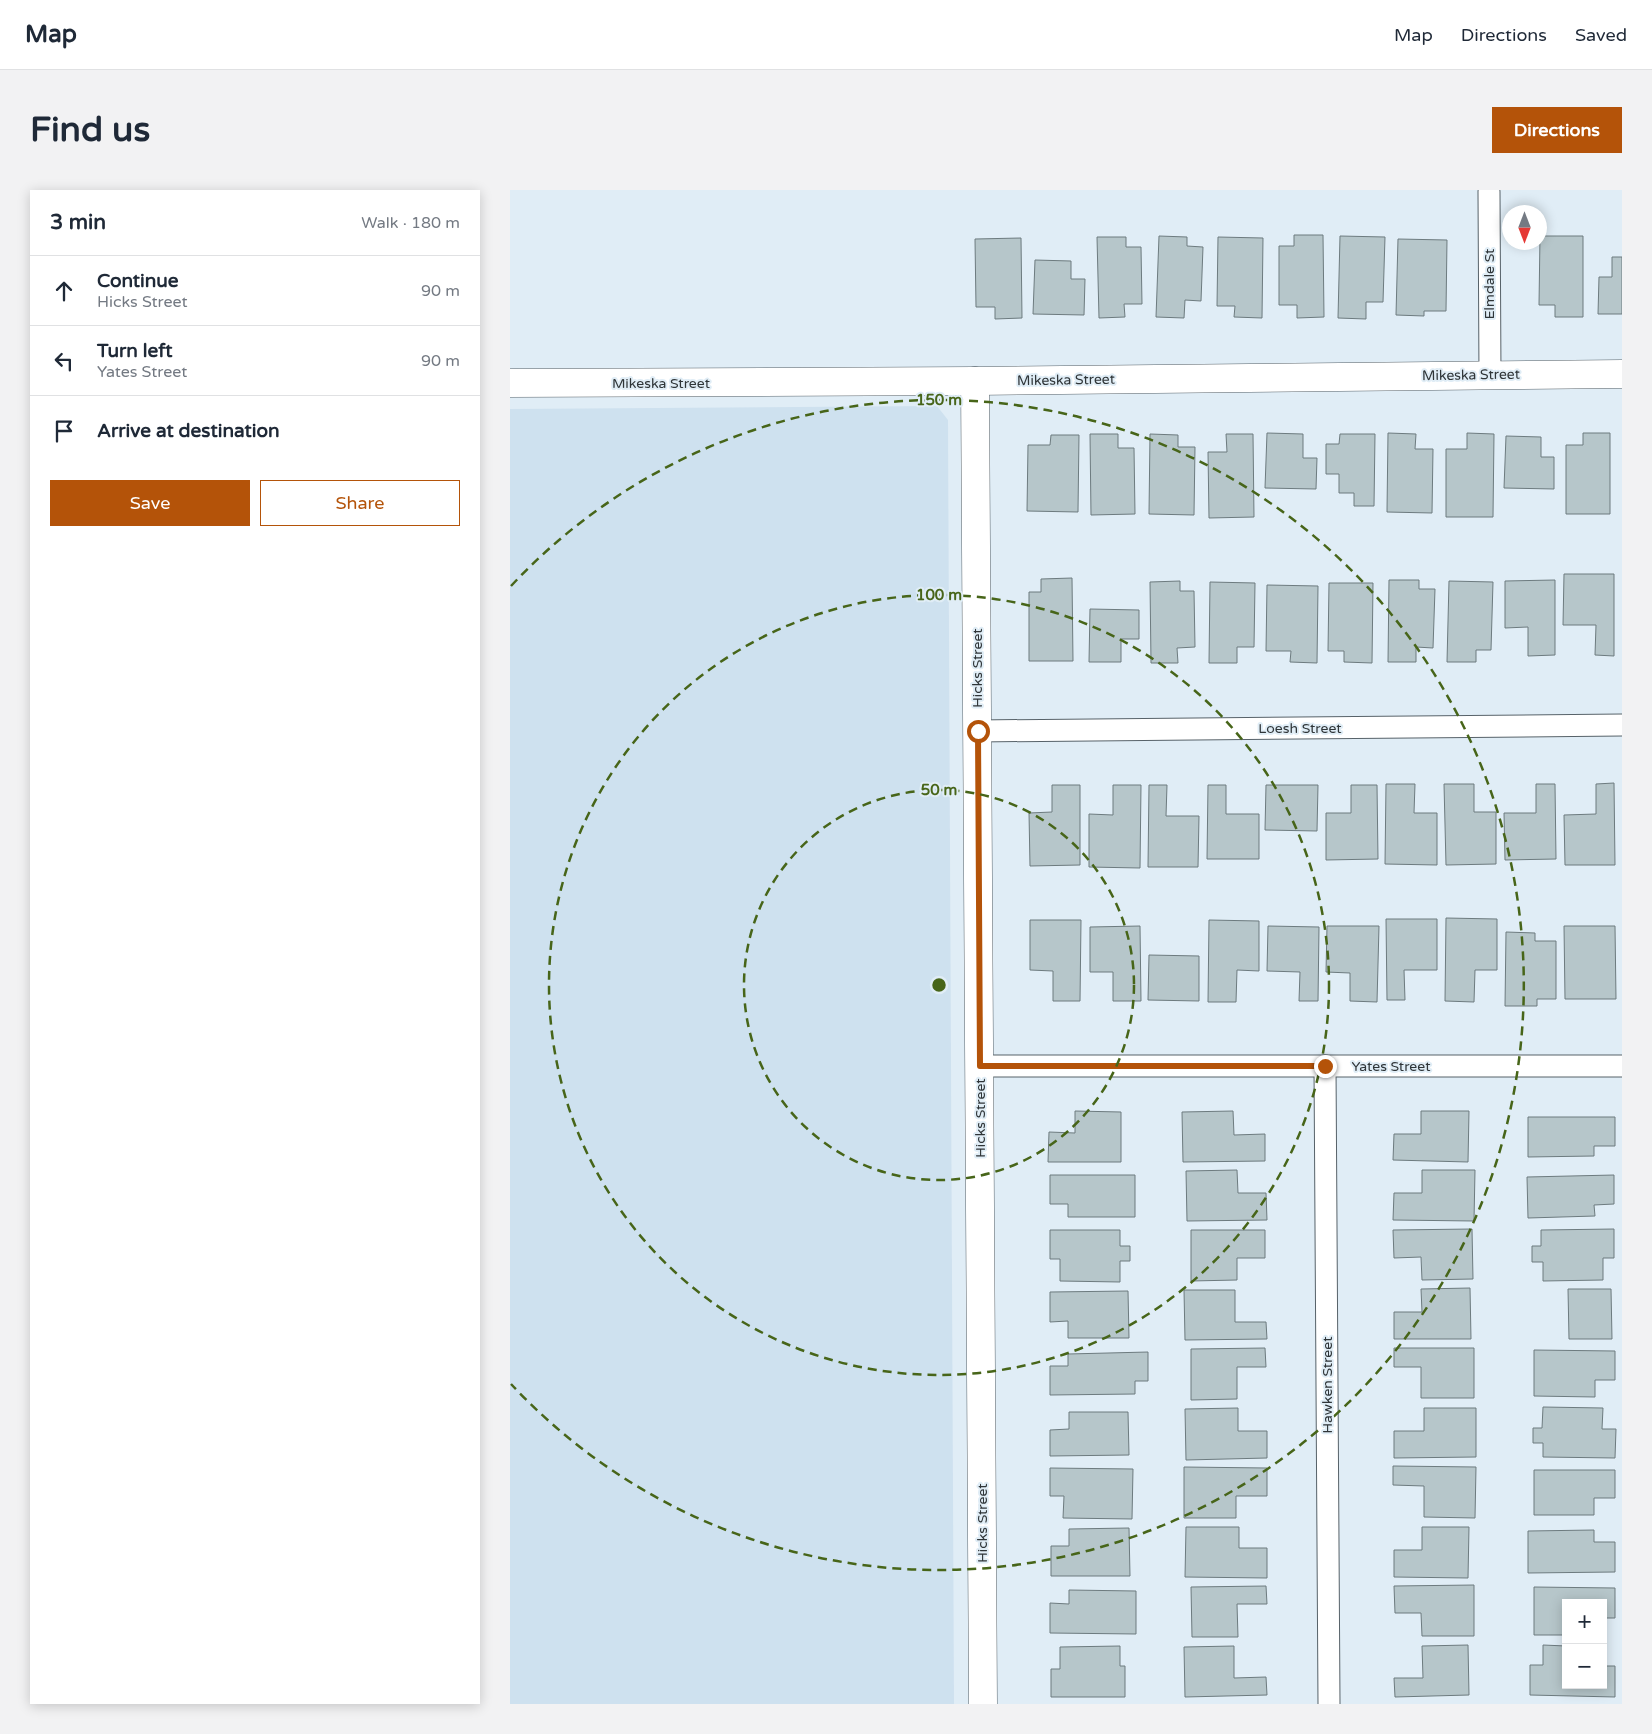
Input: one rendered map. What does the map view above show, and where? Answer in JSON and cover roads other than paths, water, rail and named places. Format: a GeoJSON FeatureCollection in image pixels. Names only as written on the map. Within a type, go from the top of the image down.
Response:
{"type":"FeatureCollection","features":[{"type":"Feature","properties":{"kind":"street","name":"Elmdale St"},"geometry":{"type":"LineString","coordinates":[[1489,192],[1490,375]]}},
{"type":"Feature","properties":{"kind":"street","name":"Mikeska Street"},"geometry":{"type":"LineString","coordinates":[[510,383],[975,382],[1622,374]]}},
{"type":"Feature","properties":{"kind":"street","name":"Hicks Street"},"geometry":{"type":"LineString","coordinates":[[975,382],[983,1704]]}},
{"type":"Feature","properties":{"kind":"street","name":"Loesh Street"},"geometry":{"type":"LineString","coordinates":[[978,731],[1622,726]]}},
{"type":"Feature","properties":{"kind":"street","name":"Yates Street"},"geometry":{"type":"LineString","coordinates":[[980,1066],[1622,1066]]}},
{"type":"Feature","properties":{"kind":"street","name":"Hawken Street"},"geometry":{"type":"LineString","coordinates":[[1325,1066],[1329,1704]]}}]}
